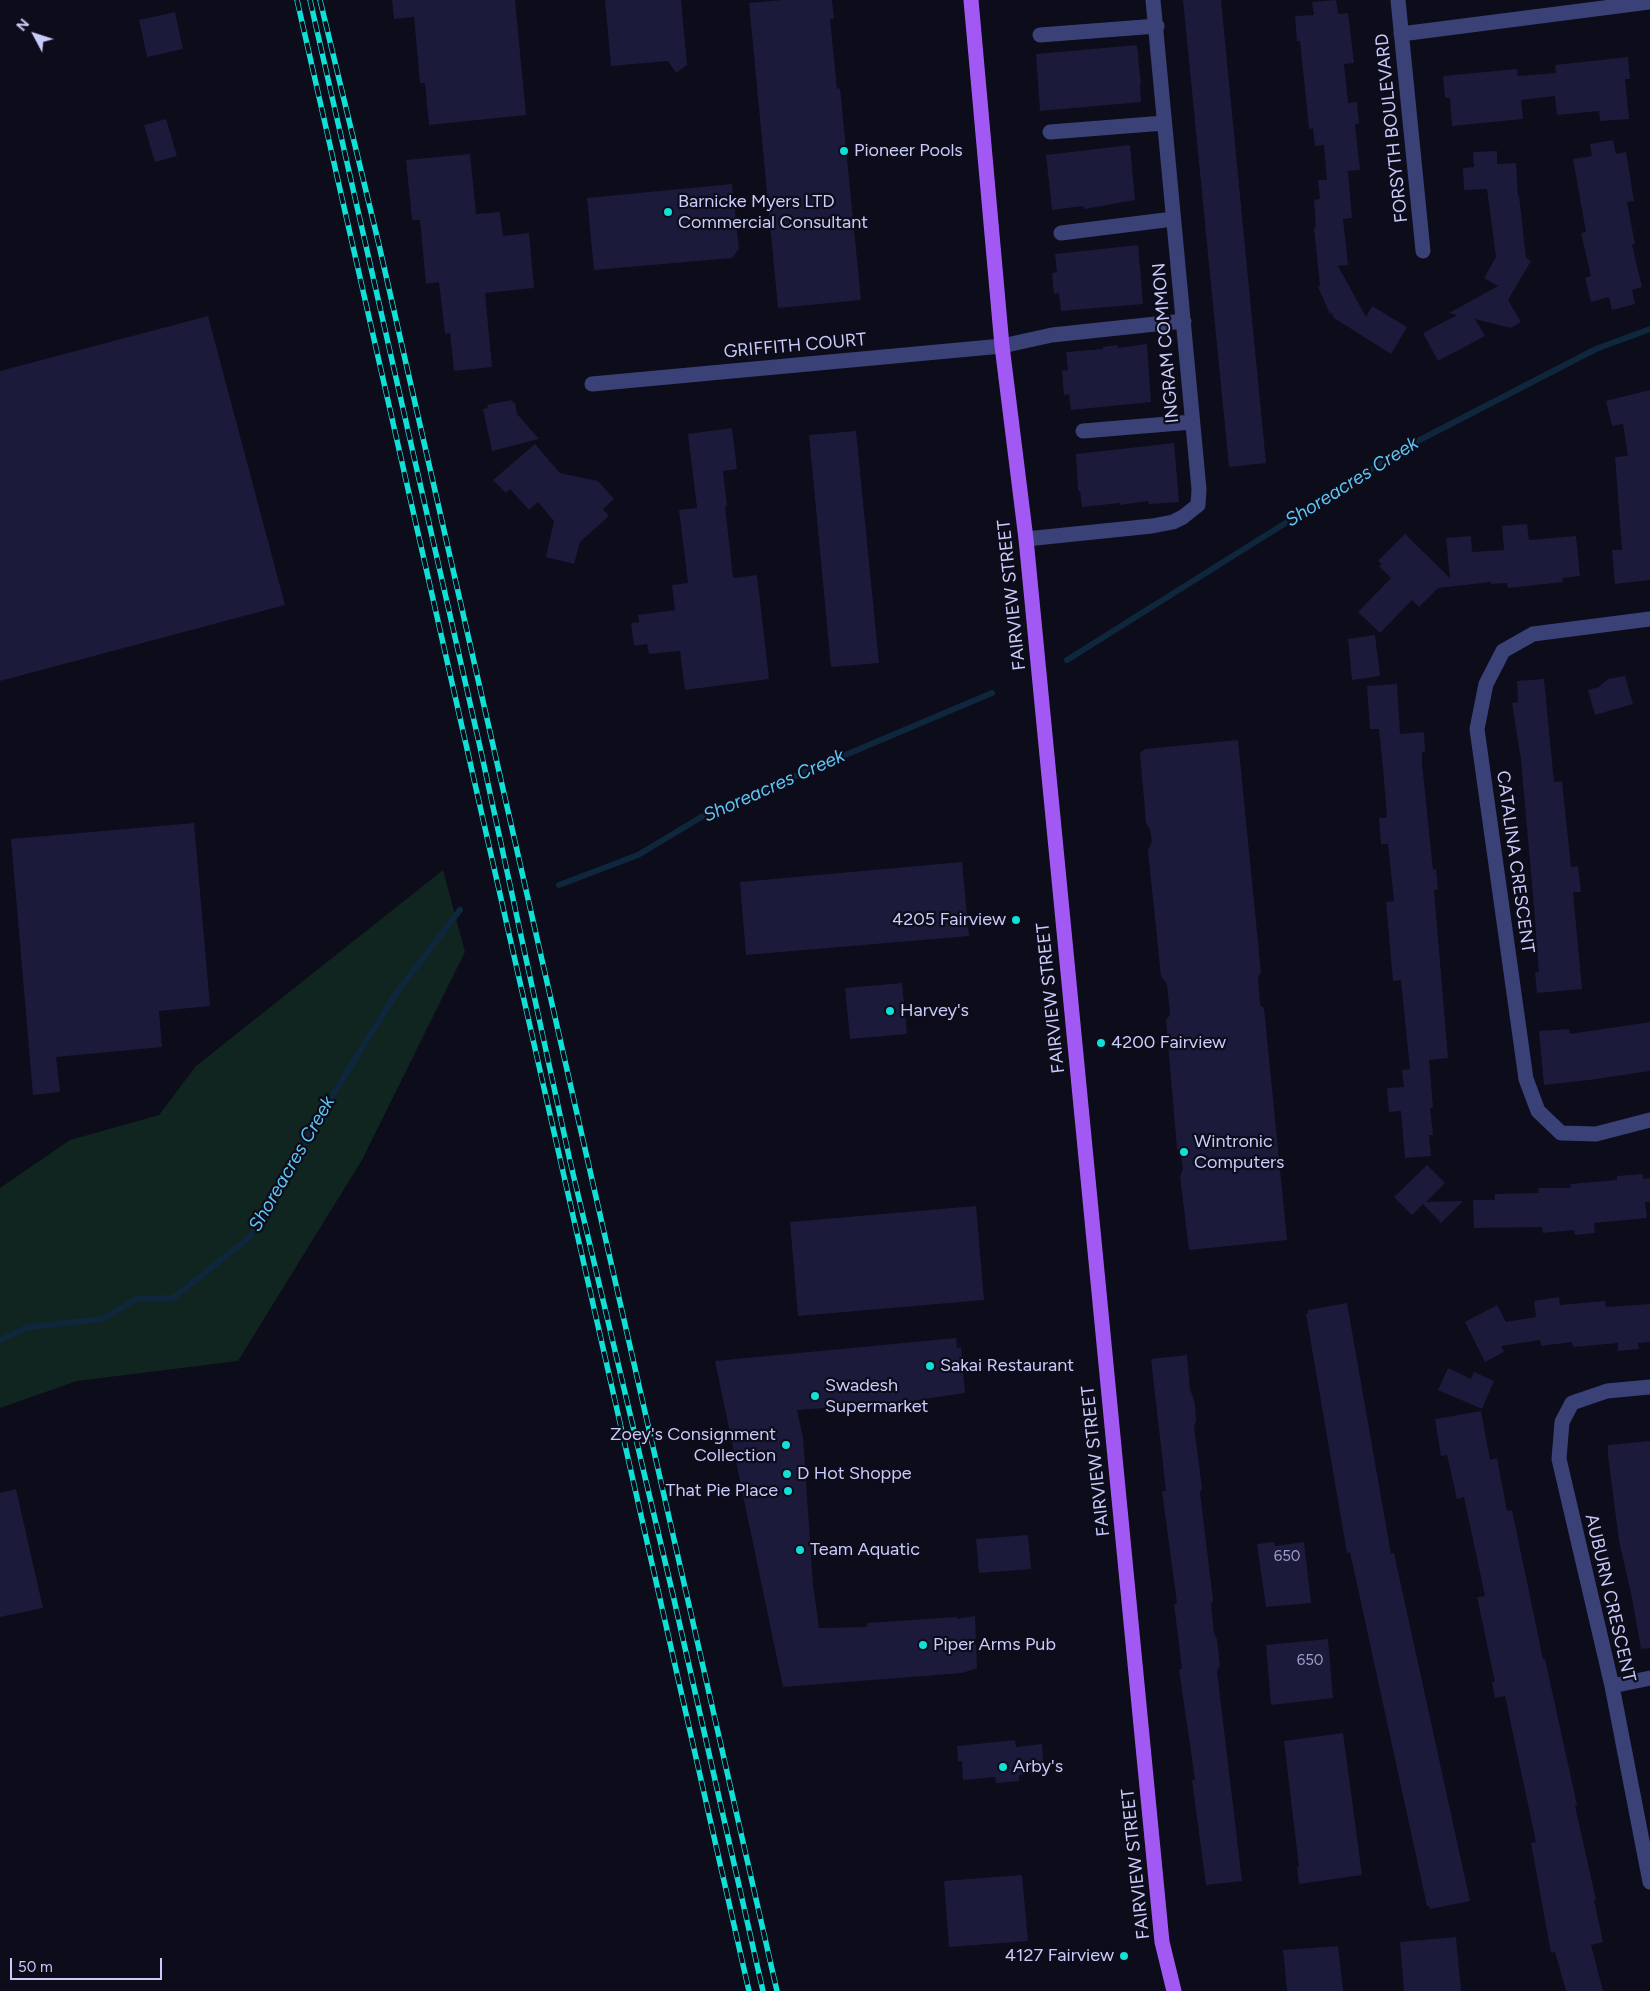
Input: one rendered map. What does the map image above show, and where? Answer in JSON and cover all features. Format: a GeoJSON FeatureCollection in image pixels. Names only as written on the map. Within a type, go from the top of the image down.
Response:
{"type":"FeatureCollection","features":[{"type":"Feature","properties":{"kind":"main road","name":"FAIRVIEW STREET"},"geometry":{"type":"LineString","coordinates":[[972,0],[1002,346],[1026,539],[1162,1942],[1174,1991]]}},
{"type":"Feature","properties":{"kind":"street","name":"INGRAM COMMON"},"geometry":{"type":"LineString","coordinates":[[1026,539],[1120,531],[1152,526],[1183,517],[1198,505],[1199,489],[1154,0]]}},
{"type":"Feature","properties":{"kind":"street","name":"FORSYTH BOULEVARD"},"geometry":{"type":"LineString","coordinates":[[1398,0],[1424,251]]}},
{"type":"Feature","properties":{"kind":"street"},"geometry":{"type":"LineString","coordinates":[[1401,34],[1650,2]]}},
{"type":"Feature","properties":{"kind":"street"},"geometry":{"type":"LineString","coordinates":[[1040,35],[1157,26]]}},
{"type":"Feature","properties":{"kind":"street"},"geometry":{"type":"LineString","coordinates":[[1050,132],[1164,124]]}},
{"type":"Feature","properties":{"kind":"street"},"geometry":{"type":"LineString","coordinates":[[1062,233],[1173,219]]}},
{"type":"Feature","properties":{"kind":"street","name":"GRIFFITH COURT"},"geometry":{"type":"LineString","coordinates":[[592,384],[1002,346],[1052,335],[1184,322]]}},
{"type":"Feature","properties":{"kind":"street"},"geometry":{"type":"LineString","coordinates":[[1082,431],[1192,422]]}},
{"type":"Feature","properties":{"kind":"street","name":"CATALINA CRESCENT"},"geometry":{"type":"LineString","coordinates":[[1650,620],[1533,634],[1503,651],[1486,684],[1477,728],[1526,1078],[1538,1111],[1561,1133],[1596,1134],[1650,1120]]}},
{"type":"Feature","properties":{"kind":"street","name":"AUBURN CRESCENT"},"geometry":{"type":"LineString","coordinates":[[1650,1387],[1607,1391],[1572,1403],[1562,1422],[1559,1459],[1612,1686],[1650,1882]]}},
{"type":"Feature","properties":{"kind":"street"},"geometry":{"type":"LineString","coordinates":[[1612,1686],[1650,1678]]}},
{"type":"Feature","properties":{"kind":"green space"},"geometry":{"type":"Polygon","coordinates":[[[443,870],[465,952],[362,1160],[238,1361],[77,1381],[0,1408],[0,1188],[70,1140],[159,1115],[196,1066],[443,870]]]}},
{"type":"Feature","properties":{"kind":"building"},"geometry":{"type":"Polygon","coordinates":[[[392,0],[515,0],[526,115],[429,125],[425,83],[420,83],[414,17],[394,19],[392,0]]]}},
{"type":"Feature","properties":{"kind":"building"},"geometry":{"type":"Polygon","coordinates":[[[605,0],[681,0],[687,65],[676,73],[668,61],[611,66],[605,0]]]}},
{"type":"Feature","properties":{"kind":"building"},"geometry":{"type":"Polygon","coordinates":[[[782,0],[832,0],[834,19],[830,19],[837,89],[840,88],[861,300],[778,308],[749,3],[782,0]]]}},
{"type":"Feature","properties":{"kind":"building"},"geometry":{"type":"Polygon","coordinates":[[[1183,0],[1221,0],[1266,463],[1229,467],[1183,0]]]}},
{"type":"Feature","properties":{"kind":"building"},"geometry":{"type":"Polygon","coordinates":[[[1336,0],[1338,14],[1348,13],[1354,63],[1344,64],[1348,103],[1357,102],[1359,124],[1355,124],[1360,170],[1348,171],[1352,218],[1343,219],[1348,265],[1338,266],[1366,317],[1372,306],[1407,327],[1391,354],[1334,318],[1332,313],[1330,314],[1318,287],[1320,286],[1314,228],[1316,227],[1314,200],[1320,199],[1318,180],[1327,180],[1324,145],[1315,146],[1313,128],[1309,129],[1300,41],[1297,41],[1295,16],[1314,15],[1312,2],[1336,0]]]}},
{"type":"Feature","properties":{"kind":"building"},"geometry":{"type":"Polygon","coordinates":[[[175,12],[183,49],[147,57],[139,20],[175,12]]]}},
{"type":"Feature","properties":{"kind":"building"},"geometry":{"type":"Polygon","coordinates":[[[1137,45],[1141,102],[1040,111],[1036,54],[1137,45]]]}},
{"type":"Feature","properties":{"kind":"building"},"geometry":{"type":"Polygon","coordinates":[[[1628,57],[1630,79],[1625,79],[1629,119],[1600,121],[1599,111],[1557,115],[1555,96],[1521,100],[1523,119],[1452,126],[1450,98],[1445,98],[1443,76],[1517,69],[1518,76],[1556,73],[1555,65],[1628,57]]]}},
{"type":"Feature","properties":{"kind":"building"},"geometry":{"type":"Polygon","coordinates":[[[166,119],[177,156],[155,162],[144,125],[166,119]]]}},
{"type":"Feature","properties":{"kind":"building"},"geometry":{"type":"Polygon","coordinates":[[[1613,140],[1616,154],[1626,152],[1634,201],[1627,202],[1635,244],[1632,245],[1642,287],[1632,290],[1635,304],[1612,310],[1609,297],[1591,302],[1585,278],[1591,276],[1581,233],[1586,232],[1573,159],[1592,156],[1590,144],[1613,140]]]}},
{"type":"Feature","properties":{"kind":"building"},"geometry":{"type":"Polygon","coordinates":[[[1130,145],[1135,200],[1084,209],[1083,206],[1052,210],[1046,155],[1130,145]]]}},
{"type":"Feature","properties":{"kind":"building"},"geometry":{"type":"Polygon","coordinates":[[[1497,151],[1497,164],[1516,163],[1526,258],[1531,261],[1508,300],[1521,322],[1511,328],[1475,319],[1485,336],[1438,361],[1423,333],[1457,315],[1449,313],[1498,286],[1484,278],[1496,257],[1487,189],[1464,190],[1463,168],[1474,167],[1473,152],[1497,151]]]}},
{"type":"Feature","properties":{"kind":"building"},"geometry":{"type":"Polygon","coordinates":[[[470,154],[476,214],[500,212],[503,236],[529,233],[534,288],[485,293],[492,367],[454,371],[450,333],[445,334],[439,282],[426,284],[420,220],[412,220],[406,160],[470,154]]]}},
{"type":"Feature","properties":{"kind":"building"},"geometry":{"type":"Polygon","coordinates":[[[732,184],[739,249],[732,258],[594,270],[587,198],[732,184]]]}},
{"type":"Feature","properties":{"kind":"building"},"geometry":{"type":"Polygon","coordinates":[[[1138,245],[1143,304],[1061,311],[1059,293],[1054,294],[1052,273],[1057,272],[1055,254],[1138,245]]]}},
{"type":"Feature","properties":{"kind":"building"},"geometry":{"type":"Polygon","coordinates":[[[208,316],[285,605],[0,681],[0,371],[208,316]]]}},
{"type":"Feature","properties":{"kind":"building"},"geometry":{"type":"Polygon","coordinates":[[[1147,344],[1151,402],[1071,410],[1069,394],[1064,395],[1062,371],[1068,370],[1066,352],[1103,349],[1103,347],[1117,345],[1118,348],[1147,344]]]}},
{"type":"Feature","properties":{"kind":"building"},"geometry":{"type":"Polygon","coordinates":[[[1650,390],[1650,580],[1615,584],[1612,550],[1622,550],[1615,457],[1628,456],[1623,424],[1612,426],[1606,401],[1650,390]]]}},
{"type":"Feature","properties":{"kind":"building"},"geometry":{"type":"Polygon","coordinates":[[[512,400],[513,403],[515,402],[517,414],[539,439],[492,451],[483,409],[488,408],[487,405],[512,400]]]}},
{"type":"Feature","properties":{"kind":"building"},"geometry":{"type":"Polygon","coordinates":[[[732,428],[737,469],[723,471],[733,578],[757,575],[769,679],[685,690],[680,651],[649,654],[647,644],[634,646],[631,623],[639,622],[638,615],[675,610],[672,585],[688,583],[679,510],[697,508],[688,434],[732,428]]]}},
{"type":"Feature","properties":{"kind":"building"},"geometry":{"type":"Polygon","coordinates":[[[856,431],[879,663],[831,667],[809,435],[856,431]]]}},
{"type":"Feature","properties":{"kind":"building"},"geometry":{"type":"Polygon","coordinates":[[[1174,443],[1179,502],[1149,504],[1148,501],[1082,507],[1080,491],[1078,491],[1076,454],[1174,443]]]}},
{"type":"Feature","properties":{"kind":"building"},"geometry":{"type":"Polygon","coordinates":[[[535,444],[560,473],[598,481],[614,499],[603,509],[609,516],[580,542],[574,564],[546,557],[554,521],[538,502],[529,510],[510,489],[506,493],[493,480],[535,444]]]}},
{"type":"Feature","properties":{"kind":"building"},"geometry":{"type":"Polygon","coordinates":[[[1527,524],[1529,540],[1576,536],[1580,576],[1562,578],[1563,582],[1508,588],[1507,583],[1491,584],[1491,582],[1438,588],[1419,607],[1412,600],[1380,633],[1358,612],[1391,578],[1379,566],[1382,564],[1378,561],[1405,534],[1450,578],[1446,538],[1471,536],[1472,552],[1504,550],[1502,526],[1527,524]]]}},
{"type":"Feature","properties":{"kind":"building"},"geometry":{"type":"Polygon","coordinates":[[[1375,635],[1380,676],[1352,680],[1348,639],[1375,635]]]}},
{"type":"Feature","properties":{"kind":"building"},"geometry":{"type":"Polygon","coordinates":[[[1625,676],[1633,704],[1595,715],[1588,690],[1599,687],[1608,679],[1625,676]]]}},
{"type":"Feature","properties":{"kind":"building"},"geometry":{"type":"Polygon","coordinates":[[[1544,679],[1554,782],[1562,781],[1571,867],[1578,866],[1581,892],[1573,892],[1582,989],[1537,993],[1535,972],[1539,972],[1534,907],[1521,760],[1512,703],[1518,702],[1517,681],[1544,679]]]}},
{"type":"Feature","properties":{"kind":"building"},"geometry":{"type":"Polygon","coordinates":[[[1397,684],[1400,734],[1424,732],[1425,752],[1422,752],[1422,764],[1433,870],[1436,869],[1438,889],[1434,890],[1448,1058],[1429,1060],[1433,1107],[1430,1108],[1433,1135],[1429,1135],[1431,1156],[1405,1158],[1401,1111],[1389,1112],[1387,1088],[1404,1087],[1402,1070],[1410,1069],[1401,980],[1393,981],[1386,902],[1394,901],[1388,844],[1381,844],[1379,818],[1387,818],[1379,729],[1370,729],[1367,686],[1397,684]]]}},
{"type":"Feature","properties":{"kind":"building"},"geometry":{"type":"Polygon","coordinates":[[[1238,740],[1261,973],[1258,976],[1260,1005],[1264,1008],[1287,1240],[1189,1250],[1180,1176],[1183,1169],[1181,1156],[1177,1149],[1166,1020],[1170,1015],[1167,984],[1161,977],[1148,850],[1152,842],[1150,830],[1146,823],[1140,753],[1145,749],[1238,740]]]}},
{"type":"Feature","properties":{"kind":"building"},"geometry":{"type":"Polygon","coordinates":[[[194,823],[210,1006],[159,1011],[162,1047],[56,1057],[60,1092],[33,1095],[11,839],[194,823]]]}},
{"type":"Feature","properties":{"kind":"building"},"geometry":{"type":"Polygon","coordinates":[[[962,862],[969,936],[746,955],[740,882],[962,862]]]}},
{"type":"Feature","properties":{"kind":"building"},"geometry":{"type":"Polygon","coordinates":[[[902,983],[907,1034],[850,1039],[845,988],[902,983]]]}},
{"type":"Feature","properties":{"kind":"building"},"geometry":{"type":"Polygon","coordinates":[[[1650,1022],[1650,1071],[1544,1085],[1539,1031],[1569,1029],[1570,1034],[1650,1022]]]}},
{"type":"Feature","properties":{"kind":"building"},"geometry":{"type":"Polygon","coordinates":[[[1427,1165],[1445,1183],[1426,1202],[1463,1201],[1441,1223],[1423,1204],[1412,1215],[1394,1197],[1427,1165]]]}},
{"type":"Feature","properties":{"kind":"building"},"geometry":{"type":"Polygon","coordinates":[[[1643,1174],[1643,1179],[1650,1178],[1650,1202],[1645,1202],[1647,1218],[1594,1223],[1595,1233],[1575,1235],[1574,1230],[1543,1233],[1542,1227],[1474,1228],[1473,1200],[1495,1200],[1495,1194],[1539,1193],[1538,1188],[1571,1188],[1570,1184],[1617,1180],[1617,1176],[1643,1174]]]}},
{"type":"Feature","properties":{"kind":"building"},"geometry":{"type":"Polygon","coordinates":[[[976,1206],[984,1300],[798,1316],[790,1222],[976,1206]]]}},
{"type":"Feature","properties":{"kind":"building"},"geometry":{"type":"Polygon","coordinates":[[[1559,1297],[1560,1305],[1605,1301],[1606,1307],[1650,1304],[1650,1342],[1638,1343],[1639,1349],[1618,1351],[1618,1343],[1573,1347],[1572,1342],[1541,1346],[1540,1340],[1501,1346],[1504,1352],[1485,1362],[1465,1322],[1497,1305],[1506,1322],[1536,1317],[1534,1301],[1559,1297]]]}},
{"type":"Feature","properties":{"kind":"building"},"geometry":{"type":"Polygon","coordinates":[[[1347,1303],[1391,1554],[1394,1553],[1470,1901],[1430,1909],[1427,1906],[1350,1552],[1347,1553],[1306,1314],[1308,1310],[1347,1303]]]}},
{"type":"Feature","properties":{"kind":"building"},"geometry":{"type":"Polygon","coordinates":[[[956,1338],[957,1348],[961,1347],[965,1393],[904,1402],[797,1410],[803,1438],[813,1584],[819,1628],[867,1627],[867,1623],[957,1617],[957,1619],[975,1616],[977,1668],[962,1673],[783,1687],[715,1361],[956,1338]]]}},
{"type":"Feature","properties":{"kind":"building"},"geometry":{"type":"Polygon","coordinates":[[[1187,1355],[1190,1389],[1195,1404],[1196,1421],[1194,1426],[1202,1488],[1200,1493],[1213,1600],[1211,1605],[1214,1633],[1217,1639],[1220,1666],[1217,1671],[1242,1881],[1206,1885],[1192,1780],[1195,1780],[1179,1669],[1182,1669],[1174,1604],[1177,1603],[1162,1491],[1166,1491],[1151,1359],[1187,1355]]]}},
{"type":"Feature","properties":{"kind":"building"},"geometry":{"type":"Polygon","coordinates":[[[1448,1368],[1471,1379],[1474,1372],[1494,1381],[1482,1409],[1438,1390],[1448,1368]]]}},
{"type":"Feature","properties":{"kind":"building"},"geometry":{"type":"Polygon","coordinates":[[[1481,1411],[1490,1460],[1497,1458],[1507,1511],[1512,1510],[1543,1659],[1545,1659],[1577,1805],[1575,1806],[1596,1900],[1594,1900],[1603,1942],[1591,1945],[1603,1991],[1566,1991],[1555,1952],[1551,1953],[1531,1843],[1536,1842],[1505,1696],[1495,1698],[1492,1682],[1495,1682],[1477,1597],[1485,1596],[1464,1497],[1457,1499],[1447,1455],[1441,1456],[1435,1419],[1481,1411]]]}},
{"type":"Feature","properties":{"kind":"building"},"geometry":{"type":"Polygon","coordinates":[[[1650,1441],[1650,1648],[1641,1649],[1619,1541],[1608,1445],[1650,1441]]]}},
{"type":"Feature","properties":{"kind":"building"},"geometry":{"type":"Polygon","coordinates":[[[16,1489],[43,1608],[0,1617],[0,1493],[16,1489]]]}},
{"type":"Feature","properties":{"kind":"building"},"geometry":{"type":"Polygon","coordinates":[[[1028,1535],[1031,1569],[979,1573],[976,1539],[1028,1535]]]}},
{"type":"Feature","properties":{"kind":"building"},"geometry":{"type":"Polygon","coordinates":[[[1274,1542],[1275,1546],[1304,1542],[1311,1603],[1266,1607],[1257,1544],[1274,1542]]]}},
{"type":"Feature","properties":{"kind":"building"},"geometry":{"type":"Polygon","coordinates":[[[1328,1639],[1333,1698],[1271,1705],[1266,1645],[1328,1639]]]}},
{"type":"Feature","properties":{"kind":"building"},"geometry":{"type":"Polygon","coordinates":[[[1343,1733],[1362,1875],[1299,1884],[1297,1867],[1299,1867],[1284,1741],[1343,1733]]]}},
{"type":"Feature","properties":{"kind":"building","name":"Arby's"},"geometry":{"type":"Polygon","coordinates":[[[1015,1740],[1016,1747],[1042,1744],[1044,1773],[1019,1775],[1019,1781],[996,1783],[995,1777],[963,1780],[962,1761],[958,1761],[957,1746],[1015,1740]]]}},
{"type":"Feature","properties":{"kind":"building"},"geometry":{"type":"Polygon","coordinates":[[[1022,1875],[1028,1941],[949,1947],[944,1881],[1022,1875]]]}},
{"type":"Feature","properties":{"kind":"building"},"geometry":{"type":"Polygon","coordinates":[[[1456,1937],[1461,1991],[1404,1991],[1400,1942],[1456,1937]]]}},
{"type":"Feature","properties":{"kind":"building"},"geometry":{"type":"Polygon","coordinates":[[[1338,1946],[1343,1991],[1287,1991],[1283,1950],[1338,1946]]]}},
{"type":"Feature","properties":{"kind":"waterway","name":"Shoreacres Creek"},"geometry":{"type":"LineString","coordinates":[[1067,660],[1410,445],[1596,349],[1650,329]]}},
{"type":"Feature","properties":{"kind":"waterway","name":"Shoreacres Creek"},"geometry":{"type":"LineString","coordinates":[[559,885],[638,855],[708,813],[992,693]]}},
{"type":"Feature","properties":{"kind":"waterway","name":"Shoreacres Creek"},"geometry":{"type":"LineString","coordinates":[[0,1340],[28,1327],[103,1319],[136,1299],[173,1298],[250,1237],[332,1096],[397,992],[460,910]]}},
{"type":"Feature","properties":{"kind":"railway"},"geometry":{"type":"LineString","coordinates":[[297,0],[749,1991]]}},
{"type":"Feature","properties":{"kind":"railway"},"geometry":{"type":"LineString","coordinates":[[310,0],[480,747],[570,1161],[673,1595],[763,1991]]}},
{"type":"Feature","properties":{"kind":"railway"},"geometry":{"type":"LineString","coordinates":[[320,0],[379,245],[777,1991]]}},
{"type":"Feature","properties":{"kind":"place","name":"Pioneer Pools"},"geometry":{"type":"Point","coordinates":[844,151]}},
{"type":"Feature","properties":{"kind":"place","name":"Barnicke Myers LTD Commercial Consultant"},"geometry":{"type":"Point","coordinates":[668,212]}},
{"type":"Feature","properties":{"kind":"place","name":"4205 Fairview"},"geometry":{"type":"Point","coordinates":[1016,920]}},
{"type":"Feature","properties":{"kind":"place","name":"Harvey's"},"geometry":{"type":"Point","coordinates":[890,1011]}},
{"type":"Feature","properties":{"kind":"place","name":"4200 Fairview"},"geometry":{"type":"Point","coordinates":[1101,1043]}},
{"type":"Feature","properties":{"kind":"place","name":"Wintronic Computers"},"geometry":{"type":"Point","coordinates":[1184,1152]}},
{"type":"Feature","properties":{"kind":"place","name":"Sakai Restaurant"},"geometry":{"type":"Point","coordinates":[930,1366]}},
{"type":"Feature","properties":{"kind":"place","name":"Swadesh Supermarket"},"geometry":{"type":"Point","coordinates":[815,1396]}},
{"type":"Feature","properties":{"kind":"place","name":"Zoey's Consignment Collection"},"geometry":{"type":"Point","coordinates":[786,1445]}},
{"type":"Feature","properties":{"kind":"place","name":"D Hot Shoppe"},"geometry":{"type":"Point","coordinates":[787,1474]}},
{"type":"Feature","properties":{"kind":"place","name":"That Pie Place"},"geometry":{"type":"Point","coordinates":[788,1491]}},
{"type":"Feature","properties":{"kind":"place","name":"Team Aquatic"},"geometry":{"type":"Point","coordinates":[800,1550]}},
{"type":"Feature","properties":{"kind":"place","name":"Piper Arms Pub"},"geometry":{"type":"Point","coordinates":[923,1645]}},
{"type":"Feature","properties":{"kind":"place","name":"Arby's"},"geometry":{"type":"Point","coordinates":[1003,1767]}},
{"type":"Feature","properties":{"kind":"place","name":"4127 Fairview"},"geometry":{"type":"Point","coordinates":[1124,1956]}}]}
